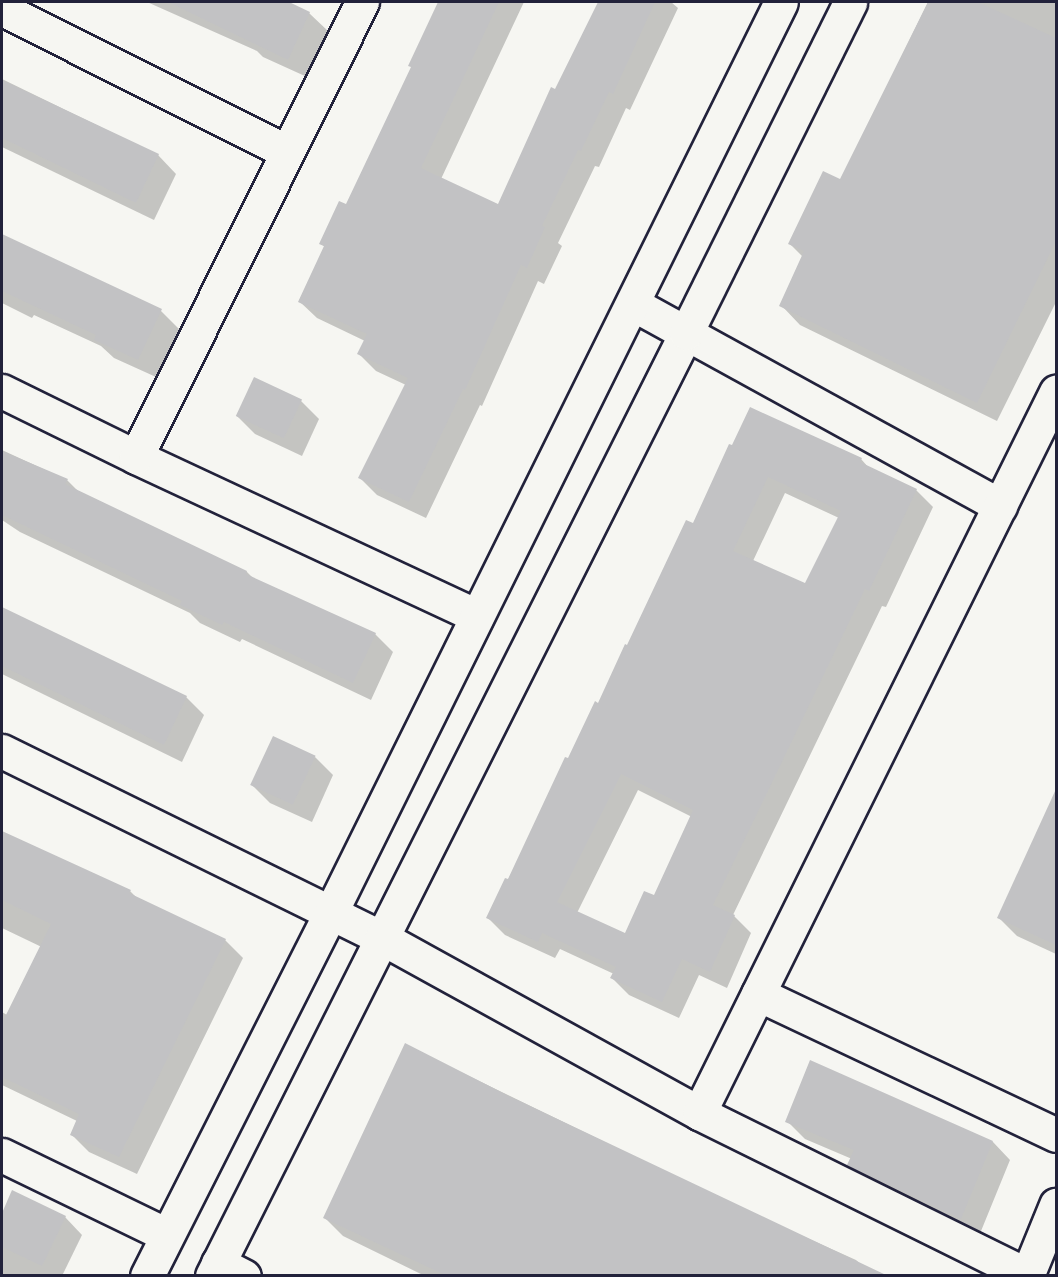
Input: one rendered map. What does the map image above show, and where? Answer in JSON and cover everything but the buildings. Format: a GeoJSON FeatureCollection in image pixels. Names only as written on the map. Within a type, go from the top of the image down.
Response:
{"type":"FeatureCollection","features":[{"type":"Feature","properties":{"kind":"street"},"geometry":{"type":"LineString","coordinates":[[136,458],[362,2]]}},
{"type":"Feature","properties":{"kind":"street"},"geometry":{"type":"LineString","coordinates":[[147,1275],[330,914],[781,2]]}},
{"type":"Feature","properties":{"kind":"street"},"geometry":{"type":"LineString","coordinates":[[225,1271],[382,938],[850,2]]}},
{"type":"Feature","properties":{"kind":"street"},"geometry":{"type":"LineString","coordinates":[[2,9],[288,152]]}},
{"type":"Feature","properties":{"kind":"street"},"geometry":{"type":"LineString","coordinates":[[633,304],[1000,506]]}},
{"type":"Feature","properties":{"kind":"street"},"geometry":{"type":"LineString","coordinates":[[2,391],[136,458],[477,616]]}},
{"type":"Feature","properties":{"kind":"street"},"geometry":{"type":"LineString","coordinates":[[699,1113],[1056,392]]}},
{"type":"Feature","properties":{"kind":"street"},"geometry":{"type":"LineString","coordinates":[[2,751],[382,938],[699,1113],[1027,1275],[1056,1204]]}},
{"type":"Feature","properties":{"kind":"street"},"geometry":{"type":"LineString","coordinates":[[758,993],[1056,1135]]}},
{"type":"Feature","properties":{"kind":"street"},"geometry":{"type":"LineString","coordinates":[[2,1155],[167,1235]]}}]}
